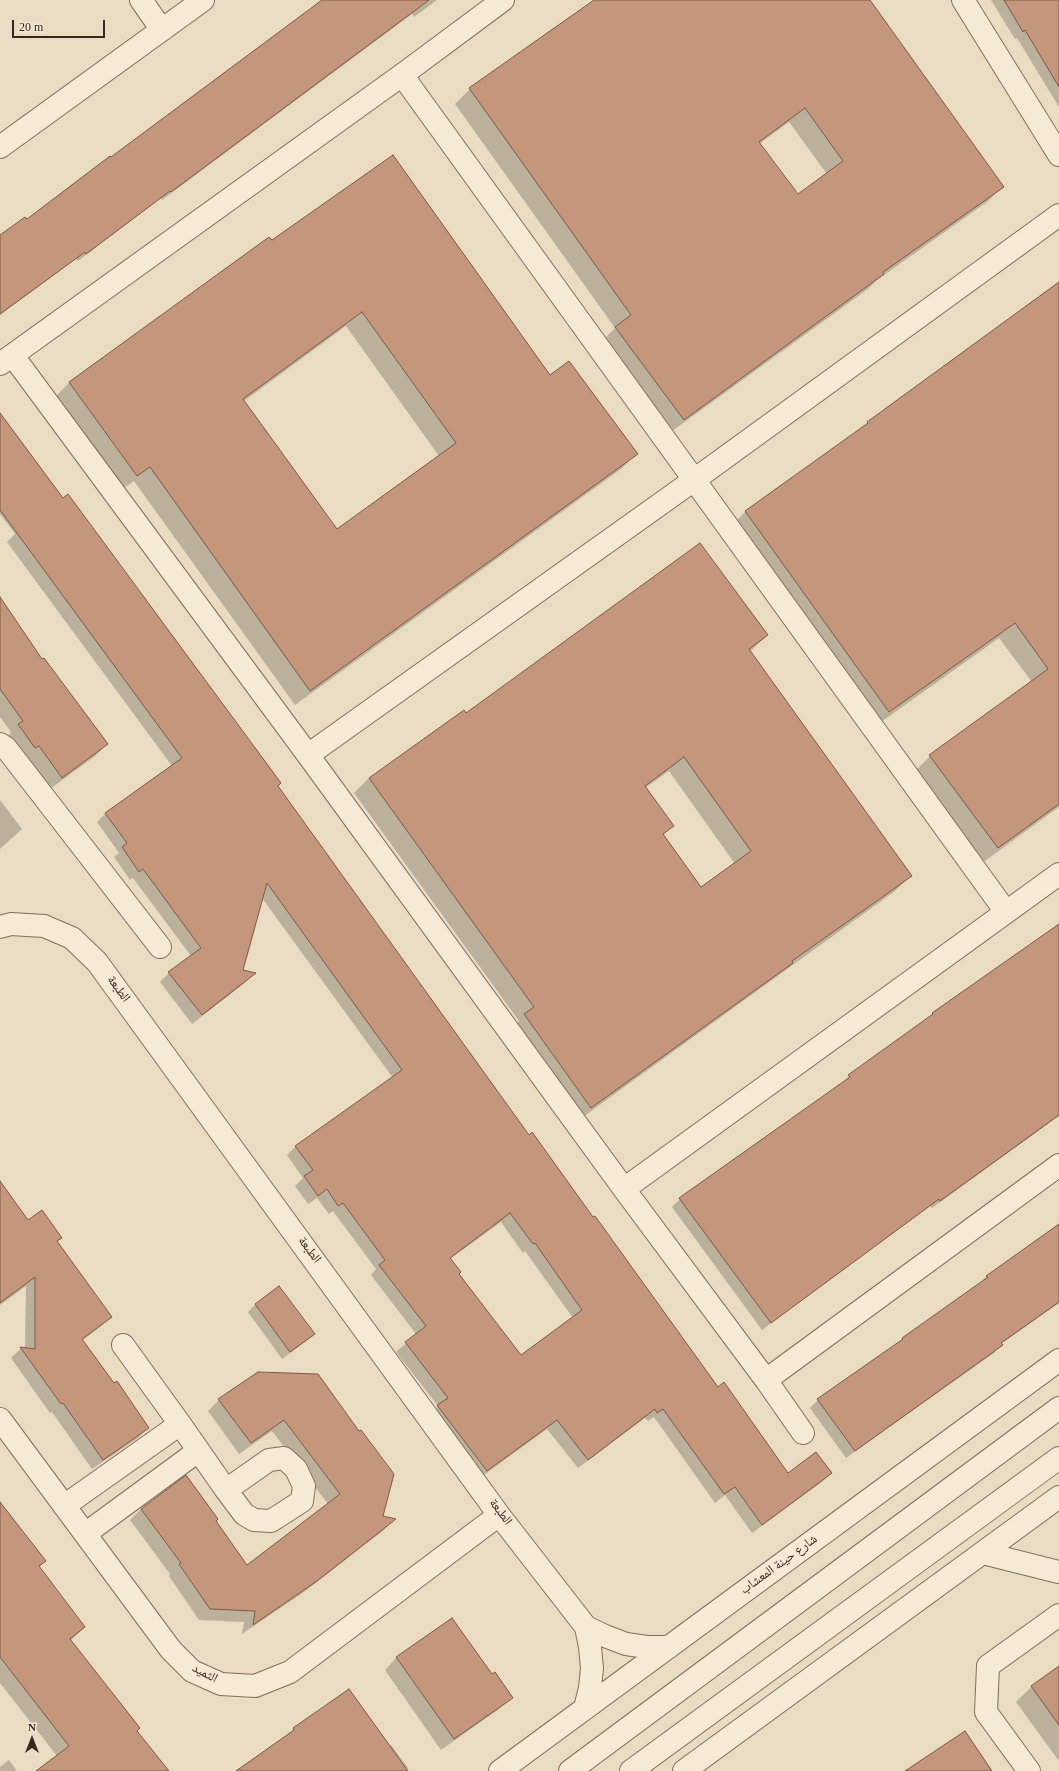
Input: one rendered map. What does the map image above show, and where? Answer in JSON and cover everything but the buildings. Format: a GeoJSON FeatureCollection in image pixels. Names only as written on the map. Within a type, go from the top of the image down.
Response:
{"type":"FeatureCollection","features":[{"type":"Feature","properties":{"kind":"street"},"geometry":{"type":"LineString","coordinates":[[141,0],[162,30]]}},
{"type":"Feature","properties":{"kind":"street"},"geometry":{"type":"LineString","coordinates":[[0,147],[203,0]]}},
{"type":"Feature","properties":{"kind":"street"},"geometry":{"type":"LineString","coordinates":[[504,0],[6,360],[308,755],[624,1189],[766,1380],[803,1433]]}},
{"type":"Feature","properties":{"kind":"street"},"geometry":{"type":"LineString","coordinates":[[963,0],[1059,155]]}},
{"type":"Feature","properties":{"kind":"street"},"geometry":{"type":"LineString","coordinates":[[402,75],[1006,912]]}},
{"type":"Feature","properties":{"kind":"street"},"geometry":{"type":"LineString","coordinates":[[308,755],[694,480],[1059,215]]}},
{"type":"Feature","properties":{"kind":"street"},"geometry":{"type":"LineString","coordinates":[[0,744],[6,748],[160,946]]}},
{"type":"Feature","properties":{"kind":"street"},"geometry":{"type":"LineString","coordinates":[[624,1189],[1059,874]]}},
{"type":"Feature","properties":{"kind":"street","name":"الطبعة"},"geometry":{"type":"LineString","coordinates":[[0,927],[11,924],[44,926],[72,938],[97,962],[500,1515],[586,1627],[592,1668],[590,1688],[585,1708]]}},
{"type":"Feature","properties":{"kind":"street"},"geometry":{"type":"LineString","coordinates":[[766,1380],[1059,1165]]}},
{"type":"Feature","properties":{"kind":"street"},"geometry":{"type":"LineString","coordinates":[[123,1345],[226,1490]]}},
{"type":"Feature","properties":{"kind":"street","name":"شارع حينة المعشاب"},"geometry":{"type":"LineString","coordinates":[[500,1771],[1059,1360]]}},
{"type":"Feature","properties":{"kind":"street"},"geometry":{"type":"LineString","coordinates":[[570,1771],[1059,1408]]}},
{"type":"Feature","properties":{"kind":"street","name":"الثميد"},"geometry":{"type":"LineString","coordinates":[[0,1419],[171,1650],[192,1671],[221,1684],[255,1686],[290,1672],[500,1515]]}},
{"type":"Feature","properties":{"kind":"street"},"geometry":{"type":"LineString","coordinates":[[64,1506],[180,1424]]}},
{"type":"Feature","properties":{"kind":"street"},"geometry":{"type":"LineString","coordinates":[[85,1534],[198,1451]]}},
{"type":"Feature","properties":{"kind":"street"},"geometry":{"type":"LineString","coordinates":[[631,1771],[1059,1458]]}},
{"type":"Feature","properties":{"kind":"street"},"geometry":{"type":"LineString","coordinates":[[684,1771],[1059,1497]]}},
{"type":"Feature","properties":{"kind":"street"},"geometry":{"type":"LineString","coordinates":[[983,1553],[1059,1572]]}},
{"type":"Feature","properties":{"kind":"street"},"geometry":{"type":"LineString","coordinates":[[1029,1771],[986,1712],[988,1666],[1059,1615]]}},
{"type":"Feature","properties":{"kind":"street","name":"الطبعة"},"geometry":{"type":"LineString","coordinates":[[586,1627],[626,1644],[647,1647],[669,1647]]}}]}
